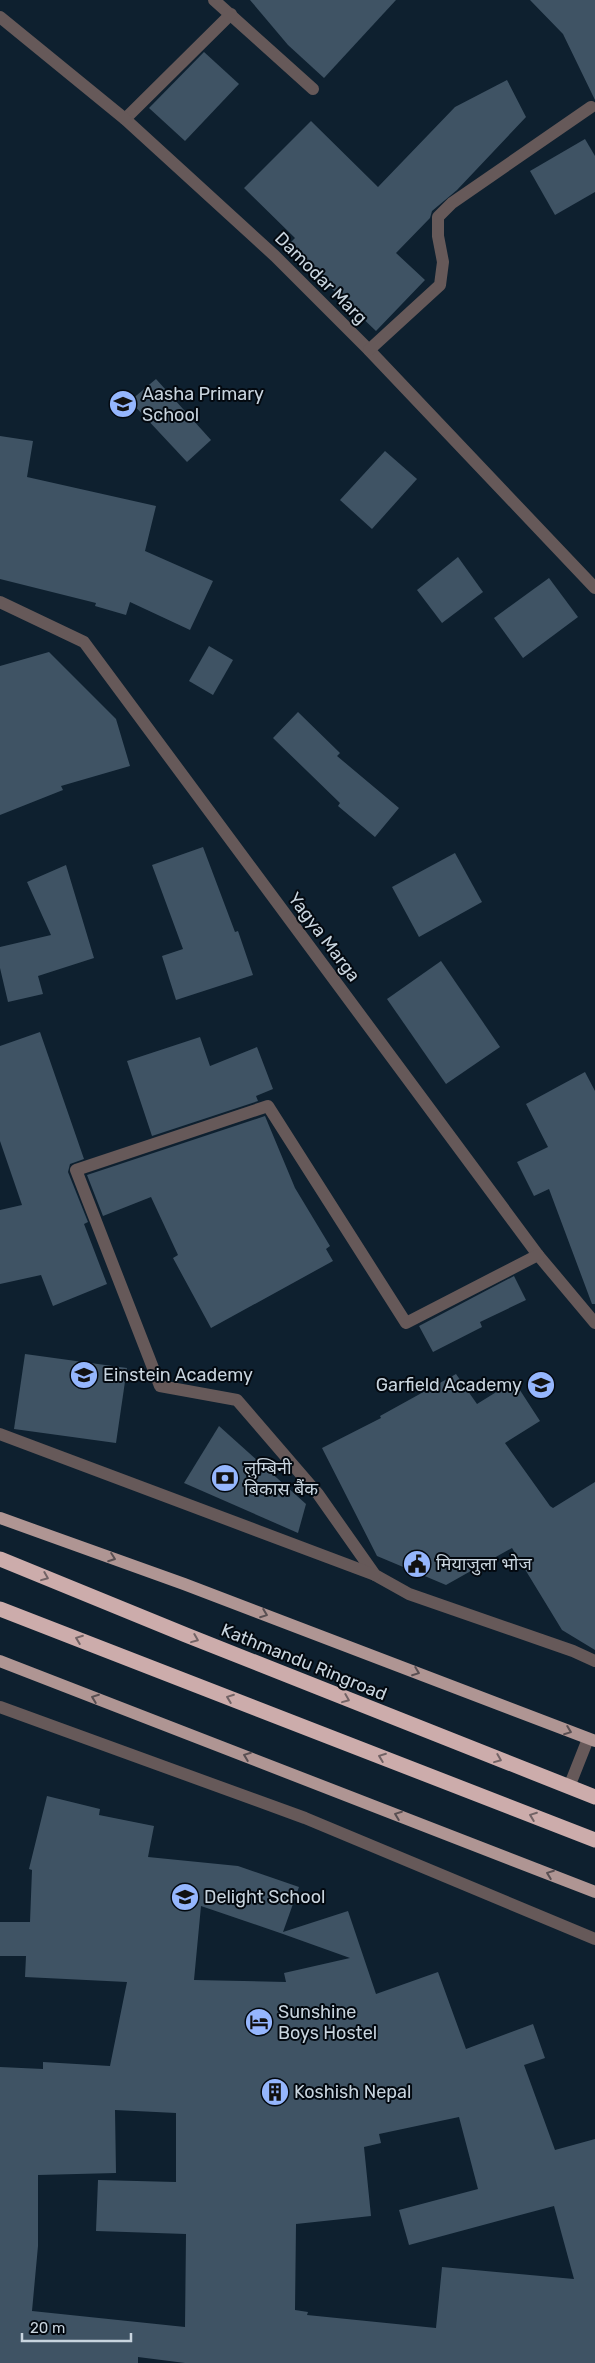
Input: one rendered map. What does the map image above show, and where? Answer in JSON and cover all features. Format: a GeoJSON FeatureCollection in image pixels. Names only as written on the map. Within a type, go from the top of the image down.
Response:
{"type":"FeatureCollection","features":[{"type":"Feature","properties":{"kind":"highway","name":"Kathmandu Ringroad"},"geometry":{"type":"LineString","coordinates":[[0,1559],[186,1636],[595,1797]]}},
{"type":"Feature","properties":{"kind":"highway"},"geometry":{"type":"LineString","coordinates":[[0,1609],[595,1840]]}},
{"type":"Feature","properties":{"kind":"main road"},"geometry":{"type":"LineString","coordinates":[[0,1518],[184,1584],[592,1740]]}},
{"type":"Feature","properties":{"kind":"main road"},"geometry":{"type":"LineString","coordinates":[[0,1661],[595,1892]]}},
{"type":"Feature","properties":{"kind":"street"},"geometry":{"type":"LineString","coordinates":[[214,0],[313,89]]}},
{"type":"Feature","properties":{"kind":"street"},"geometry":{"type":"LineString","coordinates":[[125,120],[231,14]]}},
{"type":"Feature","properties":{"kind":"street","name":"Damodar Marg"},"geometry":{"type":"LineString","coordinates":[[0,17],[125,120],[275,256],[369,350],[595,588]]}},
{"type":"Feature","properties":{"kind":"street"},"geometry":{"type":"LineString","coordinates":[[369,350],[440,286],[443,262],[438,236],[438,217],[452,203],[591,107]]}},
{"type":"Feature","properties":{"kind":"street","name":"Yagya Marga"},"geometry":{"type":"LineString","coordinates":[[0,602],[84,642],[538,1255],[595,1323]]}},
{"type":"Feature","properties":{"kind":"street"},"geometry":{"type":"LineString","coordinates":[[375,1575],[318,1494],[237,1400],[160,1386],[76,1170],[268,1106],[406,1323],[538,1255]]}},
{"type":"Feature","properties":{"kind":"street"},"geometry":{"type":"LineString","coordinates":[[0,1434],[375,1575],[409,1594],[572,1651],[595,1661]]}},
{"type":"Feature","properties":{"kind":"street"},"geometry":{"type":"LineString","coordinates":[[0,1707],[305,1818],[595,1939]]}},
{"type":"Feature","properties":{"kind":"street"},"geometry":{"type":"LineString","coordinates":[[568,1787],[592,1740]]}},
{"type":"Feature","properties":{"kind":"building"},"geometry":{"type":"Polygon","coordinates":[[[250,0],[396,0],[324,78],[288,45],[250,0]]]}},
{"type":"Feature","properties":{"kind":"building"},"geometry":{"type":"Polygon","coordinates":[[[530,0],[595,0],[595,100],[563,34],[530,0]]]}},
{"type":"Feature","properties":{"kind":"building"},"geometry":{"type":"Polygon","coordinates":[[[204,52],[239,84],[185,141],[149,108],[204,52]]]}},
{"type":"Feature","properties":{"kind":"building"},"geometry":{"type":"Polygon","coordinates":[[[507,80],[526,117],[457,190],[432,211],[430,218],[396,253],[425,280],[376,331],[287,246],[295,238],[244,188],[311,121],[378,187],[455,107],[507,80]]]}},
{"type":"Feature","properties":{"kind":"building"},"geometry":{"type":"Polygon","coordinates":[[[585,139],[595,156],[595,192],[555,215],[530,171],[585,139]]]}},
{"type":"Feature","properties":{"kind":"building"},"geometry":{"type":"Polygon","coordinates":[[[156,379],[211,440],[187,462],[130,401],[156,379]]]}},
{"type":"Feature","properties":{"kind":"building"},"geometry":{"type":"Polygon","coordinates":[[[0,436],[33,441],[27,477],[156,506],[145,551],[213,581],[190,630],[130,602],[126,615],[95,606],[96,603],[0,579],[0,436]]]}},
{"type":"Feature","properties":{"kind":"building"},"geometry":{"type":"Polygon","coordinates":[[[385,451],[417,479],[372,529],[340,500],[385,451]]]}},
{"type":"Feature","properties":{"kind":"building"},"geometry":{"type":"Polygon","coordinates":[[[458,557],[483,592],[442,623],[417,590],[458,557]]]}},
{"type":"Feature","properties":{"kind":"building"},"geometry":{"type":"Polygon","coordinates":[[[549,578],[578,617],[523,658],[494,618],[549,578]]]}},
{"type":"Feature","properties":{"kind":"building"},"geometry":{"type":"Polygon","coordinates":[[[209,646],[233,660],[213,695],[189,681],[209,646]]]}},
{"type":"Feature","properties":{"kind":"building"},"geometry":{"type":"Polygon","coordinates":[[[49,652],[116,719],[130,766],[61,786],[63,790],[0,815],[0,666],[49,652]]]}},
{"type":"Feature","properties":{"kind":"building"},"geometry":{"type":"Polygon","coordinates":[[[298,712],[340,753],[337,756],[399,808],[375,837],[338,806],[340,803],[273,738],[298,712]]]}},
{"type":"Feature","properties":{"kind":"building"},"geometry":{"type":"Polygon","coordinates":[[[203,847],[235,932],[238,931],[253,975],[176,1000],[162,956],[183,949],[152,865],[203,847]]]}},
{"type":"Feature","properties":{"kind":"building"},"geometry":{"type":"Polygon","coordinates":[[[455,853],[482,902],[419,937],[392,887],[455,853]]]}},
{"type":"Feature","properties":{"kind":"building"},"geometry":{"type":"Polygon","coordinates":[[[66,865],[94,958],[38,976],[43,994],[8,1002],[0,968],[0,947],[51,935],[27,882],[66,865]]]}},
{"type":"Feature","properties":{"kind":"building"},"geometry":{"type":"Polygon","coordinates":[[[441,961],[500,1047],[446,1084],[387,999],[441,961]]]}},
{"type":"Feature","properties":{"kind":"building"},"geometry":{"type":"Polygon","coordinates":[[[40,1032],[84,1159],[70,1164],[68,1172],[88,1222],[84,1224],[107,1284],[53,1306],[41,1275],[0,1284],[0,1210],[22,1205],[0,1141],[0,1046],[40,1032]]]}},
{"type":"Feature","properties":{"kind":"building"},"geometry":{"type":"Polygon","coordinates":[[[200,1037],[210,1066],[257,1047],[273,1089],[256,1096],[258,1101],[152,1136],[127,1061],[200,1037]]]}},
{"type":"Feature","properties":{"kind":"building"},"geometry":{"type":"Polygon","coordinates":[[[585,1072],[595,1091],[595,1304],[592,1304],[549,1189],[534,1196],[517,1162],[548,1147],[526,1104],[585,1072]]]}},
{"type":"Feature","properties":{"kind":"building"},"geometry":{"type":"Polygon","coordinates":[[[265,1116],[295,1188],[330,1246],[326,1249],[333,1261],[211,1328],[173,1258],[178,1255],[151,1197],[103,1216],[87,1175],[265,1116]]]}},
{"type":"Feature","properties":{"kind":"building"},"geometry":{"type":"Polygon","coordinates":[[[514,1276],[526,1300],[480,1322],[482,1327],[433,1352],[419,1326],[514,1276]]]}},
{"type":"Feature","properties":{"kind":"building"},"geometry":{"type":"Polygon","coordinates":[[[25,1354],[127,1368],[116,1443],[14,1429],[25,1354]]]}},
{"type":"Feature","properties":{"kind":"building"},"geometry":{"type":"Polygon","coordinates":[[[456,1374],[477,1404],[514,1381],[540,1421],[505,1443],[550,1506],[553,1508],[595,1482],[595,1650],[562,1630],[512,1548],[446,1585],[377,1556],[322,1448],[381,1418],[380,1416],[456,1374]]]}},
{"type":"Feature","properties":{"kind":"building"},"geometry":{"type":"Polygon","coordinates":[[[219,1426],[306,1504],[298,1533],[184,1483],[219,1426]]]}},
{"type":"Feature","properties":{"kind":"building"},"geometry":{"type":"Polygon","coordinates":[[[47,1796],[100,1809],[99,1815],[154,1826],[148,1857],[238,1866],[299,1887],[283,1932],[348,1911],[376,1994],[438,1972],[466,2049],[533,2024],[545,2058],[524,2065],[555,2150],[595,2139],[595,2363],[185,2363],[138,2357],[138,2363],[0,2363],[0,2067],[43,2069],[43,2062],[110,2066],[127,1982],[25,1977],[26,1956],[0,1956],[0,1922],[30,1922],[32,1870],[29,1869],[47,1796]],[[201,1906],[194,1980],[286,1982],[284,1973],[350,1958],[283,1934],[201,1906]],[[115,2110],[116,2173],[38,2175],[38,2246],[32,2311],[185,2327],[186,2234],[96,2231],[98,2180],[176,2182],[176,2113],[115,2110]],[[459,2117],[379,2134],[381,2143],[364,2147],[371,2216],[296,2224],[295,2310],[308,2312],[307,2315],[436,2328],[442,2267],[574,2279],[554,2206],[409,2245],[399,2210],[478,2189],[459,2117]]]}},
{"type":"Feature","properties":{"kind":"place","name":"Aasha Primary School"},"geometry":{"type":"Point","coordinates":[123,404]}},
{"type":"Feature","properties":{"kind":"place","name":"Einstein Academy"},"geometry":{"type":"Point","coordinates":[84,1375]}},
{"type":"Feature","properties":{"kind":"place","name":"Garfield Academy"},"geometry":{"type":"Point","coordinates":[541,1385]}},
{"type":"Feature","properties":{"kind":"place","name":"लुम्बिनी बिकास बैंक"},"geometry":{"type":"Point","coordinates":[225,1478]}},
{"type":"Feature","properties":{"kind":"place","name":"मियाजुला भोज"},"geometry":{"type":"Point","coordinates":[417,1564]}},
{"type":"Feature","properties":{"kind":"place","name":"Delight School"},"geometry":{"type":"Point","coordinates":[185,1897]}},
{"type":"Feature","properties":{"kind":"place","name":"Sunshine Boys Hostel"},"geometry":{"type":"Point","coordinates":[259,2022]}},
{"type":"Feature","properties":{"kind":"place","name":"Koshish Nepal"},"geometry":{"type":"Point","coordinates":[275,2092]}}]}
